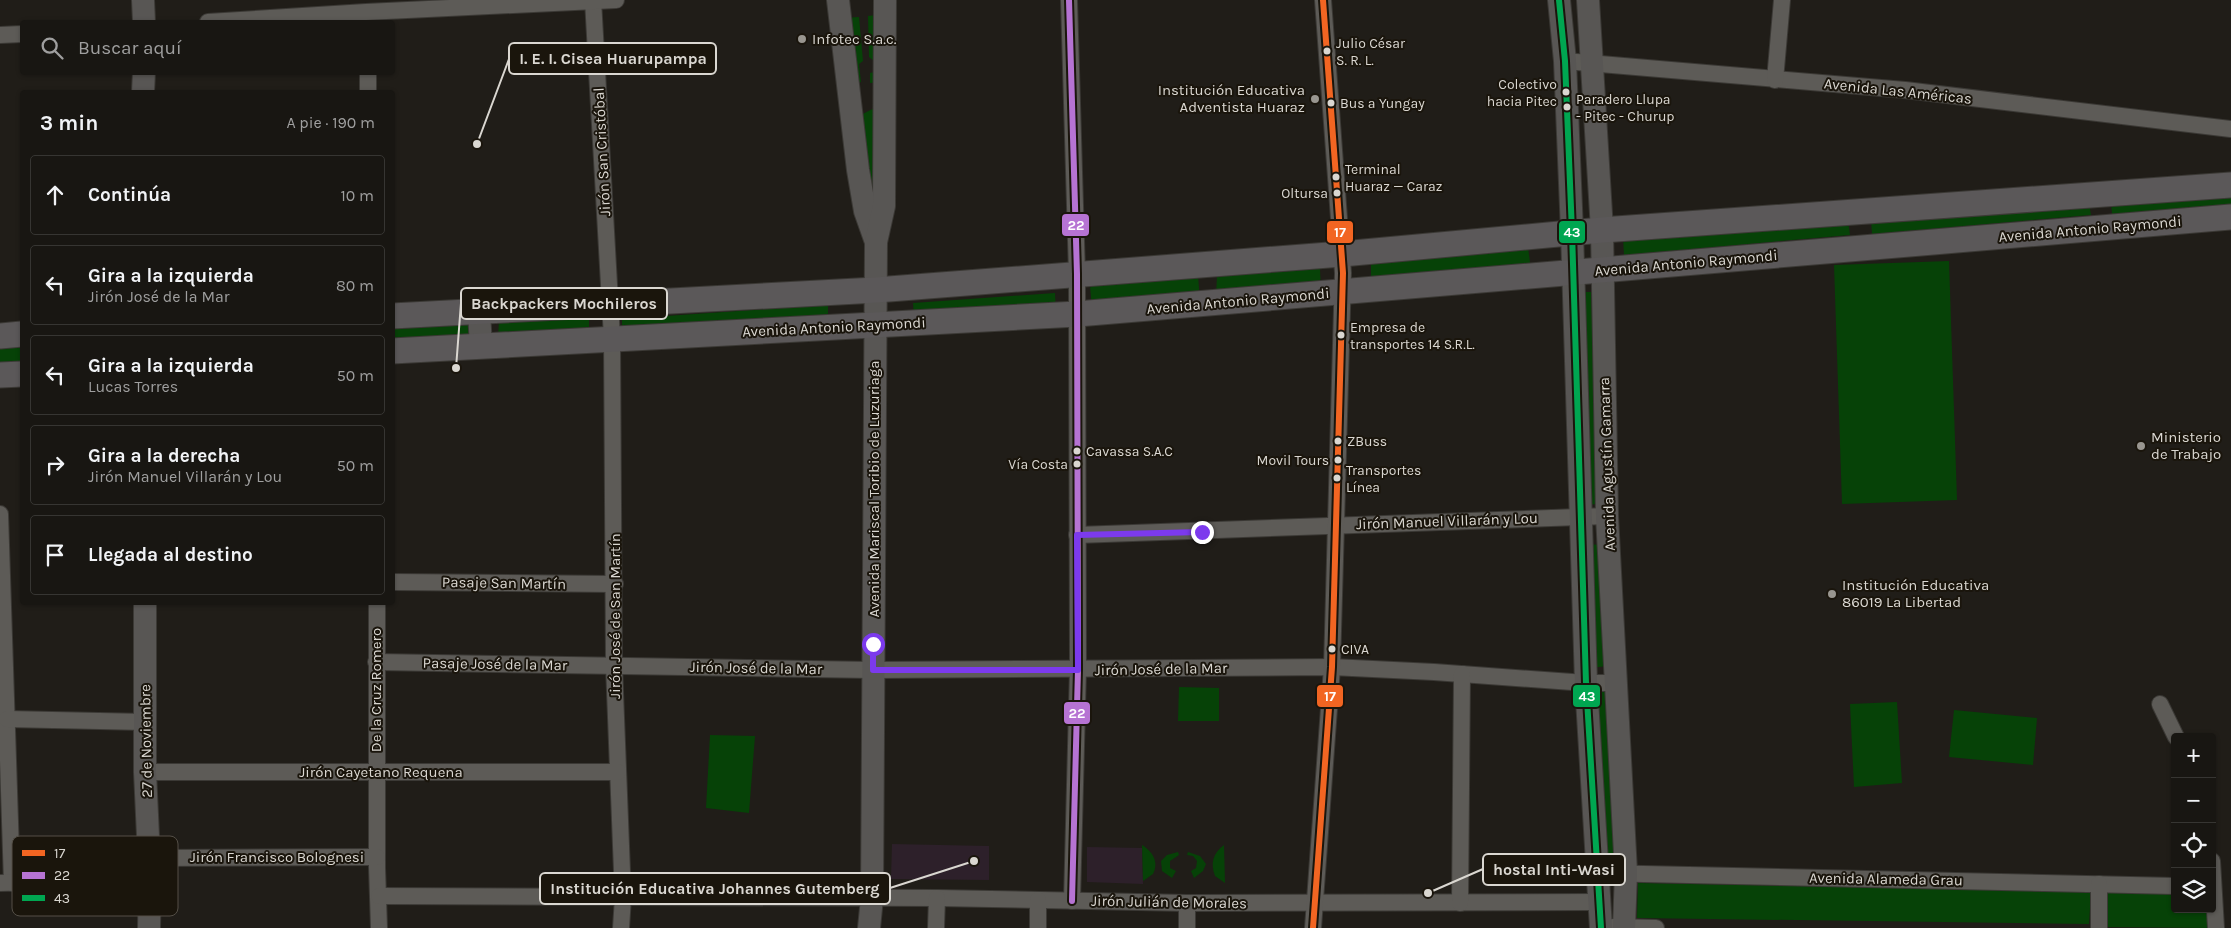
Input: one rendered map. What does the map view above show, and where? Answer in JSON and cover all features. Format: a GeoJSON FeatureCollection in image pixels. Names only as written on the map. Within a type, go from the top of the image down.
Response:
{"type":"FeatureCollection","features":[{"type":"Feature","properties":{"kind":"main road"},"geometry":{"type":"LineString","coordinates":[[143,0],[144,20]]}},
{"type":"Feature","properties":{"kind":"main road"},"geometry":{"type":"LineString","coordinates":[[838,0],[864,211],[876,242]]}},
{"type":"Feature","properties":{"kind":"main road"},"geometry":{"type":"LineString","coordinates":[[876,242],[884,206],[885,0]]}},
{"type":"Feature","properties":{"kind":"main road","name":"Avenida Agustín Gamarra"},"geometry":{"type":"LineString","coordinates":[[1559,0],[1565,61],[1574,273],[1586,683],[1601,927]]}},
{"type":"Feature","properties":{"kind":"main road","name":"Avenida Agustín Gamarra"},"geometry":{"type":"LineString","coordinates":[[1588,0],[1602,230],[1608,516],[1626,872],[1624,928]]}},
{"type":"Feature","properties":{"kind":"main road"},"geometry":{"type":"LineString","coordinates":[[144,75],[144,90]]}},
{"type":"Feature","properties":{"kind":"main road"},"geometry":{"type":"LineString","coordinates":[[395,316],[876,290],[1342,254],[1572,232],[2231,185]]}},
{"type":"Feature","properties":{"kind":"main road"},"geometry":{"type":"LineString","coordinates":[[2103,194],[2106,228]]}},
{"type":"Feature","properties":{"kind":"main road"},"geometry":{"type":"LineString","coordinates":[[1858,211],[1861,247]]}},
{"type":"Feature","properties":{"kind":"main road","name":"Avenida Antonio Raymondi"},"geometry":{"type":"LineString","coordinates":[[395,351],[1077,314],[2231,217]]}},
{"type":"Feature","properties":{"kind":"main road","name":"Avenida Mariscal Toribio de Luzuriaga"},"geometry":{"type":"LineString","coordinates":[[869,928],[872,898],[876,242]]}},
{"type":"Feature","properties":{"kind":"main road"},"geometry":{"type":"LineString","coordinates":[[479,312],[481,346]]}},
{"type":"Feature","properties":{"kind":"main road"},"geometry":{"type":"LineString","coordinates":[[0,336],[20,334]]}},
{"type":"Feature","properties":{"kind":"main road"},"geometry":{"type":"LineString","coordinates":[[0,375],[20,374]]}},
{"type":"Feature","properties":{"kind":"main road","name":"27 de Noviembre"},"geometry":{"type":"LineString","coordinates":[[145,605],[145,772],[148,836]]}},
{"type":"Feature","properties":{"kind":"street"},"geometry":{"type":"LineString","coordinates":[[240,20],[616,0]]}},
{"type":"Feature","properties":{"kind":"street"},"geometry":{"type":"LineString","coordinates":[[1069,0],[1077,274],[1078,670],[1072,901]]}},
{"type":"Feature","properties":{"kind":"street"},"geometry":{"type":"LineString","coordinates":[[1313,928],[1332,667],[1342,292],[1342,254],[1323,0]]}},
{"type":"Feature","properties":{"kind":"street"},"geometry":{"type":"LineString","coordinates":[[1776,80],[1782,0]]}},
{"type":"Feature","properties":{"kind":"street","name":"Jirón San Cristóbal"},"geometry":{"type":"LineString","coordinates":[[593,1],[611,304]]}},
{"type":"Feature","properties":{"kind":"street"},"geometry":{"type":"LineString","coordinates":[[0,35],[20,34]]}},
{"type":"Feature","properties":{"kind":"street","name":"Avenida Las Américas"},"geometry":{"type":"LineString","coordinates":[[1565,61],[1592,65],[1905,90],[2231,129]]}},
{"type":"Feature","properties":{"kind":"street"},"geometry":{"type":"LineString","coordinates":[[368,75],[368,90]]}},
{"type":"Feature","properties":{"kind":"street","name":"Jirón José de San Martín"},"geometry":{"type":"LineString","coordinates":[[611,304],[615,584],[614,666],[623,897],[622,928]]}},
{"type":"Feature","properties":{"kind":"street"},"geometry":{"type":"LineString","coordinates":[[0,514],[7,719],[6,883]]}},
{"type":"Feature","properties":{"kind":"street","name":"Jirón Manuel Villarán y Lou"},"geometry":{"type":"LineString","coordinates":[[1077,535],[1608,516]]}},
{"type":"Feature","properties":{"kind":"street","name":"Pasaje San Martín"},"geometry":{"type":"LineString","coordinates":[[395,582],[615,584]]}},
{"type":"Feature","properties":{"kind":"street","name":"De la Cruz Romero"},"geometry":{"type":"LineString","coordinates":[[377,605],[376,772],[379,928]]}},
{"type":"Feature","properties":{"kind":"street","name":"Pasaje José de la Mar"},"geometry":{"type":"LineString","coordinates":[[376,662],[614,666]]}},
{"type":"Feature","properties":{"kind":"street","name":"Jirón José de la Mar"},"geometry":{"type":"LineString","coordinates":[[614,666],[873,670],[1332,667],[1586,683],[1616,683]]}},
{"type":"Feature","properties":{"kind":"street"},"geometry":{"type":"LineString","coordinates":[[1460,903],[1462,674]]}},
{"type":"Feature","properties":{"kind":"street"},"geometry":{"type":"LineString","coordinates":[[2160,704],[2174,733]]}},
{"type":"Feature","properties":{"kind":"street"},"geometry":{"type":"LineString","coordinates":[[7,719],[145,722]]}},
{"type":"Feature","properties":{"kind":"street","name":"Jirón Cayetano Requena"},"geometry":{"type":"LineString","coordinates":[[145,772],[618,772]]}},
{"type":"Feature","properties":{"kind":"street","name":"Jirón Francisco Bolognesi"},"geometry":{"type":"LineString","coordinates":[[178,867],[377,857]]}},
{"type":"Feature","properties":{"kind":"street","name":"Avenida Alameda Grau"},"geometry":{"type":"LineString","coordinates":[[1598,872],[2171,886]]}},
{"type":"Feature","properties":{"kind":"street"},"geometry":{"type":"LineString","coordinates":[[2099,884],[2099,928]]}},
{"type":"Feature","properties":{"kind":"street","name":"Jirón Julián de Morales"},"geometry":{"type":"LineString","coordinates":[[378,896],[937,898],[1187,903],[1600,902]]}},
{"type":"Feature","properties":{"kind":"street"},"geometry":{"type":"LineString","coordinates":[[936,928],[937,898]]}},
{"type":"Feature","properties":{"kind":"street"},"geometry":{"type":"LineString","coordinates":[[1038,900],[1038,928]]}},
{"type":"Feature","properties":{"kind":"street"},"geometry":{"type":"LineString","coordinates":[[1186,928],[1187,903]]}},
{"type":"Feature","properties":{"kind":"street"},"geometry":{"type":"LineString","coordinates":[[2215,913],[2216,928]]}},
{"type":"Feature","properties":{"kind":"street"},"geometry":{"type":"LineString","coordinates":[[1601,927],[1656,928]]}},
{"type":"Feature","properties":{"kind":"shaded area"},"geometry":{"type":"Polygon","coordinates":[[[892,844],[989,846],[989,880],[891,879],[892,844]]]}},
{"type":"Feature","properties":{"kind":"shaded area"},"geometry":{"type":"Polygon","coordinates":[[[1087,847],[1142,848],[1143,884],[1087,882],[1087,847]]]}},
{"type":"Feature","properties":{"kind":"green space"},"geometry":{"type":"Polygon","coordinates":[[[884,14],[883,82],[870,83],[870,73],[874,72],[874,61],[869,57],[868,16],[884,14]]]}},
{"type":"Feature","properties":{"kind":"green space"},"geometry":{"type":"Polygon","coordinates":[[[859,17],[863,61],[859,64],[861,82],[849,86],[842,18],[859,17]]]}},
{"type":"Feature","properties":{"kind":"green space"},"geometry":{"type":"Polygon","coordinates":[[[884,103],[875,239],[853,119],[884,103]]]}},
{"type":"Feature","properties":{"kind":"green space"},"geometry":{"type":"Polygon","coordinates":[[[2231,192],[2231,204],[2112,214],[2111,203],[2231,192]]]}},
{"type":"Feature","properties":{"kind":"green space"},"geometry":{"type":"Polygon","coordinates":[[[2089,203],[2091,215],[1872,234],[1871,220],[2089,203]]]}},
{"type":"Feature","properties":{"kind":"green space"},"geometry":{"type":"Polygon","coordinates":[[[1848,221],[1850,235],[1624,255],[1623,238],[1848,221]]]}},
{"type":"Feature","properties":{"kind":"green space"},"geometry":{"type":"Polygon","coordinates":[[[1528,247],[1531,270],[1371,283],[1371,260],[1528,247]]]}},
{"type":"Feature","properties":{"kind":"green space"},"geometry":{"type":"Polygon","coordinates":[[[1949,261],[1957,500],[1842,504],[1834,265],[1949,261]]]}},
{"type":"Feature","properties":{"kind":"green space"},"geometry":{"type":"Polygon","coordinates":[[[1320,269],[1321,291],[1216,296],[1217,276],[1320,269]]]}},
{"type":"Feature","properties":{"kind":"green space"},"geometry":{"type":"Polygon","coordinates":[[[1198,275],[1200,301],[1092,310],[1090,285],[1198,275]]]}},
{"type":"Feature","properties":{"kind":"green space"},"geometry":{"type":"Polygon","coordinates":[[[1576,292],[1591,292],[1598,504],[1585,505],[1576,292]]]}},
{"type":"Feature","properties":{"kind":"green space"},"geometry":{"type":"Polygon","coordinates":[[[1055,293],[1056,313],[914,320],[913,303],[1055,293]]]}},
{"type":"Feature","properties":{"kind":"green space"},"geometry":{"type":"Polygon","coordinates":[[[828,305],[828,323],[622,331],[622,319],[828,305]]]}},
{"type":"Feature","properties":{"kind":"green space"},"geometry":{"type":"Polygon","coordinates":[[[589,317],[589,333],[498,338],[499,320],[589,317]]]}},
{"type":"Feature","properties":{"kind":"green space"},"geometry":{"type":"Polygon","coordinates":[[[468,325],[469,343],[395,347],[395,329],[468,325]]]}},
{"type":"Feature","properties":{"kind":"green space"},"geometry":{"type":"Polygon","coordinates":[[[20,347],[20,368],[0,369],[0,348],[20,347]]]}},
{"type":"Feature","properties":{"kind":"green space"},"geometry":{"type":"Polygon","coordinates":[[[1586,544],[1601,545],[1607,666],[1591,668],[1586,544]]]}},
{"type":"Feature","properties":{"kind":"green space"},"geometry":{"type":"Polygon","coordinates":[[[1179,687],[1219,688],[1219,721],[1178,721],[1179,687]]]}},
{"type":"Feature","properties":{"kind":"green space"},"geometry":{"type":"Polygon","coordinates":[[[1607,691],[1615,860],[1601,863],[1592,693],[1607,691]]]}},
{"type":"Feature","properties":{"kind":"green space"},"geometry":{"type":"Polygon","coordinates":[[[1897,702],[1902,783],[1854,787],[1850,704],[1897,702]]]}},
{"type":"Feature","properties":{"kind":"green space"},"geometry":{"type":"Polygon","coordinates":[[[1954,710],[2037,718],[2033,765],[1949,757],[1954,710]]]}},
{"type":"Feature","properties":{"kind":"green space"},"geometry":{"type":"Polygon","coordinates":[[[710,735],[755,736],[749,813],[706,808],[710,735]]]}},
{"type":"Feature","properties":{"kind":"green space"},"geometry":{"type":"Polygon","coordinates":[[[1142,845],[1152,854],[1155,861],[1153,874],[1143,881],[1142,845]]]}},
{"type":"Feature","properties":{"kind":"green space"},"geometry":{"type":"Polygon","coordinates":[[[1224,845],[1225,883],[1215,876],[1213,867],[1217,851],[1224,845]]]}},
{"type":"Feature","properties":{"kind":"green space"},"geometry":{"type":"Polygon","coordinates":[[[1178,852],[1179,855],[1170,861],[1170,868],[1176,871],[1172,878],[1162,871],[1161,861],[1167,855],[1178,852]]]}},
{"type":"Feature","properties":{"kind":"green space"},"geometry":{"type":"Polygon","coordinates":[[[1188,852],[1200,856],[1206,864],[1203,871],[1194,878],[1191,871],[1196,868],[1197,861],[1193,856],[1187,855],[1188,852]]]}},
{"type":"Feature","properties":{"kind":"green space"},"geometry":{"type":"Polygon","coordinates":[[[1638,883],[2091,892],[2089,924],[1637,918],[1638,883]]]}},
{"type":"Feature","properties":{"kind":"green space"},"geometry":{"type":"Polygon","coordinates":[[[2171,890],[2171,913],[2210,913],[2210,928],[2104,927],[2102,891],[2171,890]]]}},
{"type":"Feature","properties":{"kind":"transit line","name":"22"},"geometry":{"type":"LineString","coordinates":[[1069,0],[1077,274],[1078,669],[1072,901]]}},
{"type":"Feature","properties":{"kind":"transit line","name":"17"},"geometry":{"type":"LineString","coordinates":[[1313,928],[1332,667],[1343,273],[1323,0]]}},
{"type":"Feature","properties":{"kind":"transit line","name":"43"},"geometry":{"type":"LineString","coordinates":[[1559,0],[1565,61],[1572,232],[1586,683],[1601,928]]}},
{"type":"Feature","properties":{"kind":"place","name":"Infotec S.a.c."},"geometry":{"type":"Point","coordinates":[802,39]}},
{"type":"Feature","properties":{"kind":"place","name":"Julio César S. R. L."},"geometry":{"type":"Point","coordinates":[1327,51]}},
{"type":"Feature","properties":{"kind":"place","name":"Colectivo hacia Pitec"},"geometry":{"type":"Point","coordinates":[1566,92]}},
{"type":"Feature","properties":{"kind":"place","name":"Institución Educativa Adventista Huaraz"},"geometry":{"type":"Point","coordinates":[1315,99]}},
{"type":"Feature","properties":{"kind":"place","name":"Bus a Yungay"},"geometry":{"type":"Point","coordinates":[1331,103]}},
{"type":"Feature","properties":{"kind":"place","name":"Paradero Llupa - Pitec - Churup"},"geometry":{"type":"Point","coordinates":[1567,107]}},
{"type":"Feature","properties":{"kind":"place","name":"I. E. I. Cisea Huarupampa"},"geometry":{"type":"Point","coordinates":[477,144]}},
{"type":"Feature","properties":{"kind":"place","name":"Terminal Huaraz — Caraz"},"geometry":{"type":"Point","coordinates":[1336,177]}},
{"type":"Feature","properties":{"kind":"place","name":"Oltursa"},"geometry":{"type":"Point","coordinates":[1337,193]}},
{"type":"Feature","properties":{"kind":"place","name":"Empresa de transportes 14 S.R.L."},"geometry":{"type":"Point","coordinates":[1341,335]}},
{"type":"Feature","properties":{"kind":"place","name":"Backpackers Mochileros"},"geometry":{"type":"Point","coordinates":[456,368]}},
{"type":"Feature","properties":{"kind":"place","name":"ZBuss"},"geometry":{"type":"Point","coordinates":[1338,441]}},
{"type":"Feature","properties":{"kind":"place","name":"Ministerio de Trabajo"},"geometry":{"type":"Point","coordinates":[2141,446]}},
{"type":"Feature","properties":{"kind":"place","name":"Cavassa S.A.C"},"geometry":{"type":"Point","coordinates":[1077,451]}},
{"type":"Feature","properties":{"kind":"place","name":"Movil Tours"},"geometry":{"type":"Point","coordinates":[1338,460]}},
{"type":"Feature","properties":{"kind":"place","name":"Vía Costa"},"geometry":{"type":"Point","coordinates":[1077,464]}},
{"type":"Feature","properties":{"kind":"place","name":"Transportes Línea"},"geometry":{"type":"Point","coordinates":[1337,478]}},
{"type":"Feature","properties":{"kind":"place","name":"Institución Educativa 86019 La Libertad"},"geometry":{"type":"Point","coordinates":[1832,594]}},
{"type":"Feature","properties":{"kind":"place","name":"CIVA"},"geometry":{"type":"Point","coordinates":[1332,649]}},
{"type":"Feature","properties":{"kind":"place","name":"Institución Educativa Johannes Gutemberg"},"geometry":{"type":"Point","coordinates":[974,861]}},
{"type":"Feature","properties":{"kind":"place","name":"hostal Inti-Wasi"},"geometry":{"type":"Point","coordinates":[1428,893]}},
{"type":"Feature","properties":{"kind":"route"},"geometry":{"type":"LineString","coordinates":[[873,644],[873,670],[1078,670],[1077,535],[1202,532]]}}]}
